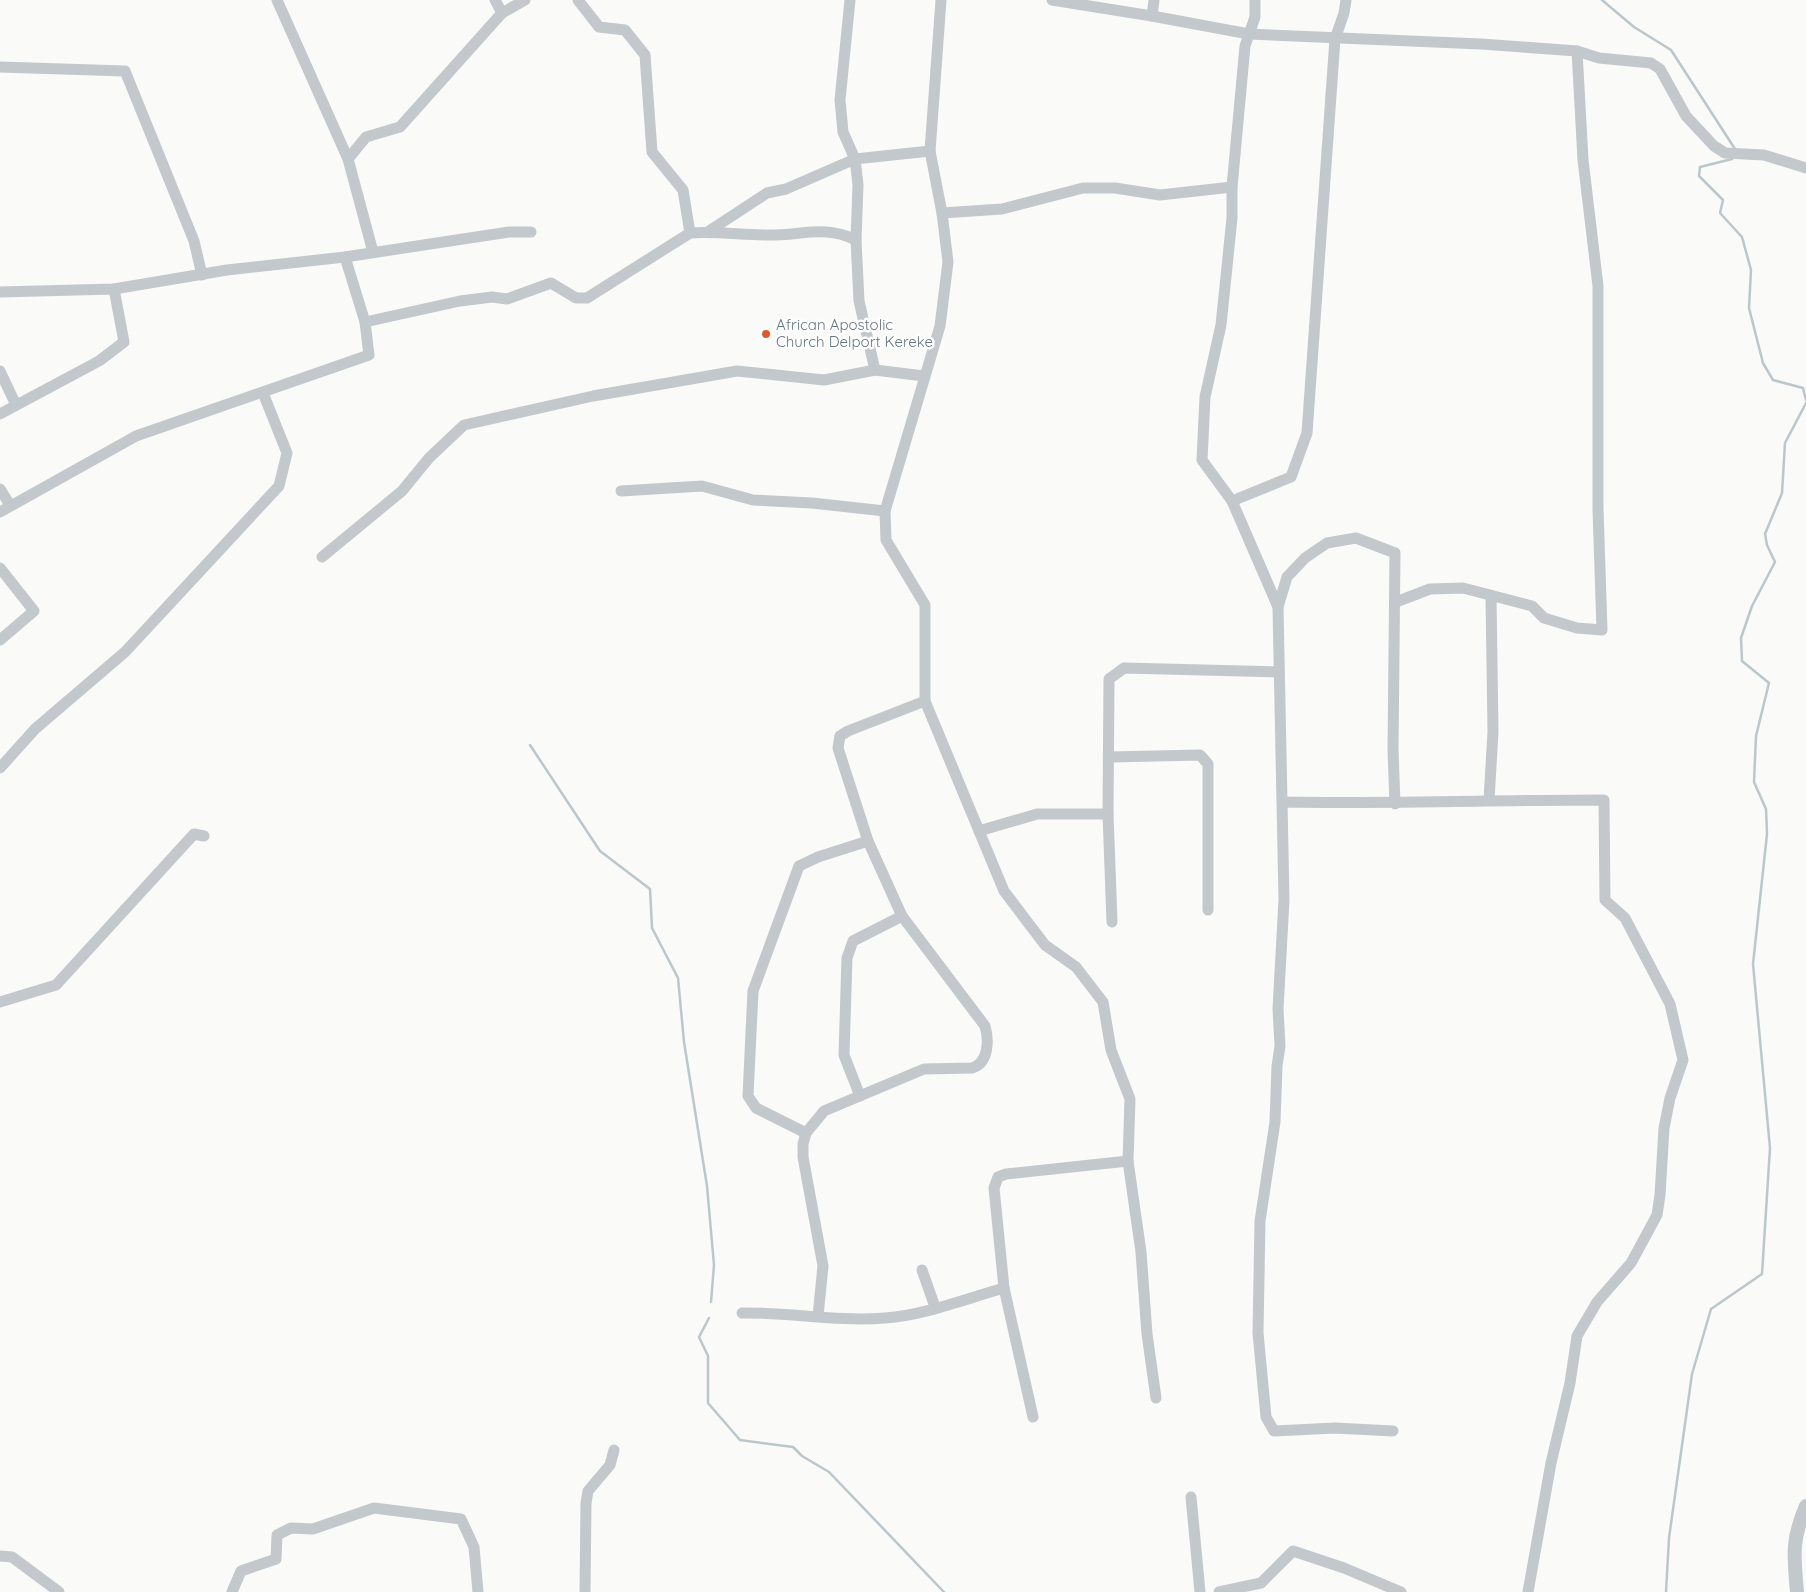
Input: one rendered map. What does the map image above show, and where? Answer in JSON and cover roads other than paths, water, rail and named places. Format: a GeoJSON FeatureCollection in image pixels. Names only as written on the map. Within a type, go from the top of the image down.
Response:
{"type":"FeatureCollection","features":[{"type":"Feature","properties":{"kind":"street"},"geometry":{"type":"LineString","coordinates":[[277,0],[348,159],[373,252]]}},
{"type":"Feature","properties":{"kind":"street"},"geometry":{"type":"LineString","coordinates":[[495,0],[502,13]]}},
{"type":"Feature","properties":{"kind":"street"},"geometry":{"type":"LineString","coordinates":[[348,159],[366,137],[400,128],[502,13],[525,0]]}},
{"type":"Feature","properties":{"kind":"street"},"geometry":{"type":"LineString","coordinates":[[578,0],[599,27],[625,30],[645,55],[652,152],[683,190],[690,232]]}},
{"type":"Feature","properties":{"kind":"street"},"geometry":{"type":"LineString","coordinates":[[850,0],[840,100],[843,132],[855,159],[858,191],[856,240],[859,301],[874,370]]}},
{"type":"Feature","properties":{"kind":"street"},"geometry":{"type":"LineString","coordinates":[[940,0],[930,151],[942,213],[948,262],[940,326],[885,511],[886,540],[924,605],[925,701],[1004,891],[1045,945],[1076,967],[1103,1002],[1111,1050],[1130,1099],[1128,1161],[1141,1252],[1147,1334],[1156,1398]]}},
{"type":"Feature","properties":{"kind":"street"},"geometry":{"type":"LineString","coordinates":[[1052,0],[1249,34],[1481,44],[1577,51],[1599,58],[1651,63],[1660,69],[1686,116],[1714,146],[1725,153],[1764,155],[1806,168]]}},
{"type":"Feature","properties":{"kind":"street"},"geometry":{"type":"LineString","coordinates":[[1152,16],[1154,0]]}},
{"type":"Feature","properties":{"kind":"street"},"geometry":{"type":"LineString","coordinates":[[1255,0],[1255,17],[1245,46],[1232,187],[1232,218],[1221,325],[1204,397],[1202,460],[1232,501],[1278,607]]}},
{"type":"Feature","properties":{"kind":"street"},"geometry":{"type":"LineString","coordinates":[[1232,501],[1291,477],[1307,433],[1335,39],[1344,13],[1346,0]]}},
{"type":"Feature","properties":{"kind":"street"},"geometry":{"type":"LineString","coordinates":[[1396,602],[1430,589],[1463,588],[1532,606],[1544,618],[1560,623],[1577,628],[1602,630],[1598,509],[1598,286],[1583,160],[1577,51]]}},
{"type":"Feature","properties":{"kind":"street"},"geometry":{"type":"LineString","coordinates":[[1,64],[125,71],[194,241],[202,276]]}},
{"type":"Feature","properties":{"kind":"street"},"geometry":{"type":"LineString","coordinates":[[709,231],[767,193],[786,189],[855,159],[930,151]]}},
{"type":"Feature","properties":{"kind":"street"},"geometry":{"type":"LineString","coordinates":[[942,213],[1002,209],[1083,188],[1115,188],[1160,195],[1232,187]]}},
{"type":"Feature","properties":{"kind":"street"},"geometry":{"type":"LineString","coordinates":[[365,322],[460,301],[492,297],[507,299],[551,283],[576,298],[586,298],[690,232],[709,231],[776,235],[827,230],[842,233],[856,240]]}},
{"type":"Feature","properties":{"kind":"street"},"geometry":{"type":"LineString","coordinates":[[0,292],[114,289],[202,276],[227,270],[345,257],[509,232],[531,232]]}},
{"type":"Feature","properties":{"kind":"street"},"geometry":{"type":"LineString","coordinates":[[0,512],[136,436],[370,355],[365,322],[345,257]]}},
{"type":"Feature","properties":{"kind":"street"},"geometry":{"type":"LineString","coordinates":[[0,414],[99,361],[124,342],[114,289]]}},
{"type":"Feature","properties":{"kind":"street"},"geometry":{"type":"LineString","coordinates":[[322,558],[402,491],[429,458],[464,425],[593,396],[737,371],[824,380],[874,370],[924,376]]}},
{"type":"Feature","properties":{"kind":"street"},"geometry":{"type":"LineString","coordinates":[[0,371],[16,404]]}},
{"type":"Feature","properties":{"kind":"street"},"geometry":{"type":"LineString","coordinates":[[0,768],[35,730],[125,652],[279,486],[287,453],[263,393]]}},
{"type":"Feature","properties":{"kind":"street"},"geometry":{"type":"LineString","coordinates":[[620,491],[702,486],[753,500],[885,511]]}},
{"type":"Feature","properties":{"kind":"street"},"geometry":{"type":"LineString","coordinates":[[0,489],[10,505]]}},
{"type":"Feature","properties":{"kind":"street"},"geometry":{"type":"LineString","coordinates":[[1393,1430],[1335,1428],[1274,1431],[1266,1417],[1258,1333],[1260,1221],[1275,1122],[1277,1066],[1280,1046],[1278,1009],[1284,928],[1278,607],[1287,578],[1305,558],[1327,543],[1356,538],[1396,553],[1393,750],[1395,804]]}},
{"type":"Feature","properties":{"kind":"street"},"geometry":{"type":"LineString","coordinates":[[0,568],[34,611],[0,640]]}},
{"type":"Feature","properties":{"kind":"street"},"geometry":{"type":"LineString","coordinates":[[1489,800],[1493,732],[1491,596]]}},
{"type":"Feature","properties":{"kind":"street"},"geometry":{"type":"LineString","coordinates":[[1112,922],[1108,814],[1110,757],[1109,678],[1124,668],[1279,672]]}},
{"type":"Feature","properties":{"kind":"street"},"geometry":{"type":"LineString","coordinates":[[818,1316],[823,1266],[803,1157],[803,1144],[806,1132],[824,1110],[924,1069],[972,1068],[978,1066],[985,1057],[988,1036],[985,1026],[902,916],[868,841],[838,748],[840,736],[848,731],[925,701]]}},
{"type":"Feature","properties":{"kind":"street"},"geometry":{"type":"LineString","coordinates":[[1110,757],[1200,755],[1208,764],[1208,910]]}},
{"type":"Feature","properties":{"kind":"street"},"geometry":{"type":"LineString","coordinates":[[1283,802],[1395,804],[1489,800],[1604,800],[1605,900],[1625,918],[1670,1004],[1683,1060],[1675,1077],[1666,1120],[1657,1216],[1631,1263],[1597,1302],[1577,1336],[1570,1383],[1551,1463],[1528,1592]]}},
{"type":"Feature","properties":{"kind":"street"},"geometry":{"type":"LineString","coordinates":[[979,831],[1037,814],[1108,814]]}},
{"type":"Feature","properties":{"kind":"street"},"geometry":{"type":"LineString","coordinates":[[0,1002],[56,985],[194,834],[204,836]]}},
{"type":"Feature","properties":{"kind":"street"},"geometry":{"type":"LineString","coordinates":[[806,1132],[756,1108],[748,1096],[753,991],[799,866],[818,857],[868,841]]}},
{"type":"Feature","properties":{"kind":"street"},"geometry":{"type":"LineString","coordinates":[[860,1096],[844,1055],[846,958],[853,942],[902,916]]}},
{"type":"Feature","properties":{"kind":"street"},"geometry":{"type":"LineString","coordinates":[[1033,1417],[1004,1288],[994,1188],[998,1178],[1006,1174],[1128,1161]]}},
{"type":"Feature","properties":{"kind":"street"},"geometry":{"type":"LineString","coordinates":[[922,1270],[935,1307]]}},
{"type":"Feature","properties":{"kind":"street"},"geometry":{"type":"LineString","coordinates":[[742,1313],[833,1318],[886,1318],[1004,1288]]}},
{"type":"Feature","properties":{"kind":"street"},"geometry":{"type":"LineString","coordinates":[[585,1592],[586,1503],[588,1491],[610,1465],[614,1450]]}},
{"type":"Feature","properties":{"kind":"street"},"geometry":{"type":"LineString","coordinates":[[1191,1497],[1200,1592]]}},
{"type":"Feature","properties":{"kind":"street"},"geometry":{"type":"LineString","coordinates":[[1797,1592],[1794,1552],[1796,1529],[1806,1506]]}},
{"type":"Feature","properties":{"kind":"street"},"geometry":{"type":"LineString","coordinates":[[232,1592],[241,1571],[276,1558],[277,1535],[291,1528],[313,1529],[374,1508],[461,1519],[474,1547],[478,1592]]}},
{"type":"Feature","properties":{"kind":"street"},"geometry":{"type":"LineString","coordinates":[[1219,1592],[1261,1583],[1293,1551],[1376,1580],[1401,1592]]}},
{"type":"Feature","properties":{"kind":"street"},"geometry":{"type":"LineString","coordinates":[[0,1556],[12,1558],[59,1592]]}},
{"type":"Feature","properties":{"kind":"waterway"},"geometry":{"type":"LineString","coordinates":[[1602,0],[1634,27],[1671,50],[1735,149]]}},
{"type":"Feature","properties":{"kind":"waterway"},"geometry":{"type":"LineString","coordinates":[[1732,159],[1700,167],[1699,176],[1723,200],[1720,213],[1742,237],[1751,270],[1749,308],[1763,363],[1773,380],[1803,388],[1806,400]]}},
{"type":"Feature","properties":{"kind":"waterway"},"geometry":{"type":"LineString","coordinates":[[1666,1592],[1669,1538],[1692,1374],[1711,1309],[1762,1274],[1770,1148],[1753,964],[1767,834],[1766,809],[1754,782],[1756,736],[1769,683],[1742,661],[1741,638],[1752,606],[1775,562],[1767,545],[1765,534],[1782,493],[1785,443],[1806,403]]}},
{"type":"Feature","properties":{"kind":"waterway"},"geometry":{"type":"LineString","coordinates":[[530,745],[600,851],[650,889],[652,928],[678,978],[684,1042],[707,1186],[714,1265],[711,1302]]}},
{"type":"Feature","properties":{"kind":"waterway"},"geometry":{"type":"LineString","coordinates":[[709,1318],[699,1337],[708,1356],[708,1403],[740,1440],[793,1447],[802,1456],[829,1472],[944,1592]]}},
{"type":"Feature","properties":{"kind":"place","name":"African Apostolic Church Delport Kereke"},"geometry":{"type":"Point","coordinates":[766,334]}}]}
